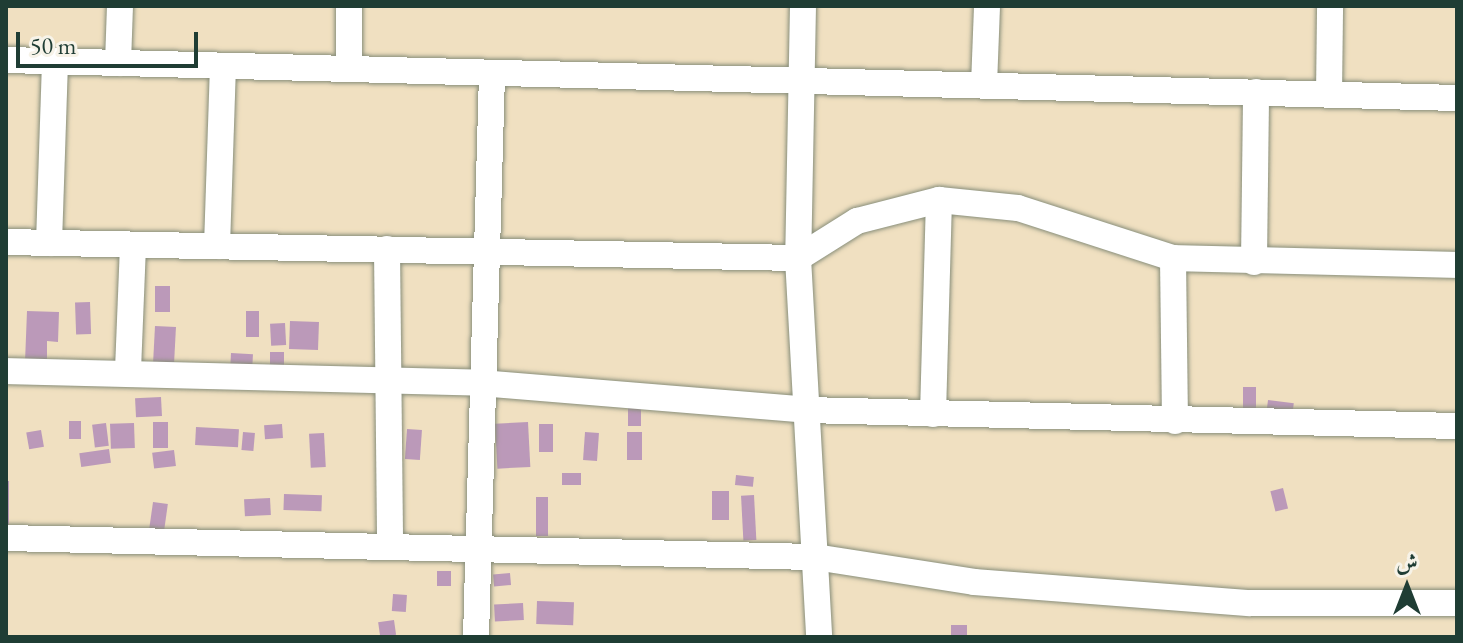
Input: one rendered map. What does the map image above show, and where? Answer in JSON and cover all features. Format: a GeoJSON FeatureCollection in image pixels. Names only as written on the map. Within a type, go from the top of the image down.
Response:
{"type":"FeatureCollection","features":[{"type":"Feature","properties":{"kind":"street"},"geometry":{"type":"LineString","coordinates":[[118,63],[120,6]]}},
{"type":"Feature","properties":{"kind":"street"},"geometry":{"type":"LineString","coordinates":[[349,6],[349,69]]}},
{"type":"Feature","properties":{"kind":"street"},"geometry":{"type":"LineString","coordinates":[[803,6],[798,258],[819,637]]}},
{"type":"Feature","properties":{"kind":"street"},"geometry":{"type":"LineString","coordinates":[[984,85],[987,6]]}},
{"type":"Feature","properties":{"kind":"street"},"geometry":{"type":"LineString","coordinates":[[1329,94],[1330,6]]}},
{"type":"Feature","properties":{"kind":"street"},"geometry":{"type":"LineString","coordinates":[[6,60],[1457,98]]}},
{"type":"Feature","properties":{"kind":"street"},"geometry":{"type":"LineString","coordinates":[[49,243],[55,61]]}},
{"type":"Feature","properties":{"kind":"street"},"geometry":{"type":"LineString","coordinates":[[217,246],[223,66]]}},
{"type":"Feature","properties":{"kind":"street"},"geometry":{"type":"LineString","coordinates":[[476,637],[483,251],[492,74]]}},
{"type":"Feature","properties":{"kind":"street"},"geometry":{"type":"LineString","coordinates":[[1254,262],[1256,92]]}},
{"type":"Feature","properties":{"kind":"street"},"geometry":{"type":"LineString","coordinates":[[6,242],[798,258],[857,221],[939,200],[1018,208],[1173,258],[1457,265]]}},
{"type":"Feature","properties":{"kind":"street"},"geometry":{"type":"LineString","coordinates":[[933,414],[939,200]]}},
{"type":"Feature","properties":{"kind":"street"},"geometry":{"type":"LineString","coordinates":[[128,370],[133,245]]}},
{"type":"Feature","properties":{"kind":"street"},"geometry":{"type":"LineString","coordinates":[[387,249],[384,380],[390,544]]}},
{"type":"Feature","properties":{"kind":"street"},"geometry":{"type":"LineString","coordinates":[[1173,258],[1175,421]]}},
{"type":"Feature","properties":{"kind":"street"},"geometry":{"type":"LineString","coordinates":[[6,371],[128,370],[481,383],[806,410],[1457,426]]}},
{"type":"Feature","properties":{"kind":"street"},"geometry":{"type":"LineString","coordinates":[[6,538],[478,545],[815,557],[974,582],[1250,603],[1457,603]]}},
{"type":"Feature","properties":{"kind":"building"},"geometry":{"type":"Polygon","coordinates":[[[155,286],[170,286],[170,312],[155,312],[155,286]]]}},
{"type":"Feature","properties":{"kind":"building"},"geometry":{"type":"Polygon","coordinates":[[[90,302],[91,334],[76,335],[75,303],[90,302]]]}},
{"type":"Feature","properties":{"kind":"building"},"geometry":{"type":"Polygon","coordinates":[[[27,311],[59,312],[58,342],[47,341],[47,362],[25,362],[27,311]]]}},
{"type":"Feature","properties":{"kind":"building"},"geometry":{"type":"Polygon","coordinates":[[[246,311],[259,311],[259,337],[246,337],[246,311]]]}},
{"type":"Feature","properties":{"kind":"building"},"geometry":{"type":"Polygon","coordinates":[[[290,321],[319,322],[318,350],[289,349],[290,321]]]}},
{"type":"Feature","properties":{"kind":"building"},"geometry":{"type":"Polygon","coordinates":[[[285,323],[286,345],[271,346],[270,324],[285,323]]]}},
{"type":"Feature","properties":{"kind":"building"},"geometry":{"type":"Polygon","coordinates":[[[155,326],[176,327],[174,363],[153,362],[155,326]]]}},
{"type":"Feature","properties":{"kind":"building"},"geometry":{"type":"Polygon","coordinates":[[[270,352],[284,352],[284,367],[270,367],[270,352]]]}},
{"type":"Feature","properties":{"kind":"building"},"geometry":{"type":"Polygon","coordinates":[[[231,353],[253,354],[252,367],[230,366],[231,353]]]}},
{"type":"Feature","properties":{"kind":"building"},"geometry":{"type":"Polygon","coordinates":[[[1243,387],[1256,387],[1256,411],[1243,411],[1243,387]]]}},
{"type":"Feature","properties":{"kind":"building"},"geometry":{"type":"Polygon","coordinates":[[[161,397],[162,416],[136,417],[135,398],[161,397]]]}},
{"type":"Feature","properties":{"kind":"building"},"geometry":{"type":"Polygon","coordinates":[[[1268,400],[1294,403],[1292,416],[1266,413],[1268,400]]]}},
{"type":"Feature","properties":{"kind":"building"},"geometry":{"type":"Polygon","coordinates":[[[628,408],[641,408],[641,426],[628,426],[628,408]]]}},
{"type":"Feature","properties":{"kind":"building"},"geometry":{"type":"Polygon","coordinates":[[[69,421],[81,421],[81,439],[69,439],[69,421]]]}},
{"type":"Feature","properties":{"kind":"building"},"geometry":{"type":"Polygon","coordinates":[[[153,422],[168,422],[168,448],[153,448],[153,422]]]}},
{"type":"Feature","properties":{"kind":"building"},"geometry":{"type":"Polygon","coordinates":[[[528,422],[530,467],[497,469],[495,424],[528,422]]]}},
{"type":"Feature","properties":{"kind":"building"},"geometry":{"type":"Polygon","coordinates":[[[106,423],[109,446],[95,448],[92,425],[106,423]]]}},
{"type":"Feature","properties":{"kind":"building"},"geometry":{"type":"Polygon","coordinates":[[[134,423],[135,448],[111,449],[110,424],[134,423]]]}},
{"type":"Feature","properties":{"kind":"building"},"geometry":{"type":"Polygon","coordinates":[[[282,424],[283,438],[265,439],[264,425],[282,424]]]}},
{"type":"Feature","properties":{"kind":"building"},"geometry":{"type":"Polygon","coordinates":[[[539,424],[553,424],[553,452],[539,452],[539,424]]]}},
{"type":"Feature","properties":{"kind":"building"},"geometry":{"type":"Polygon","coordinates":[[[196,427],[239,429],[238,447],[195,445],[196,427]]]}},
{"type":"Feature","properties":{"kind":"building"},"geometry":{"type":"Polygon","coordinates":[[[407,429],[422,430],[420,460],[405,459],[407,429]]]}},
{"type":"Feature","properties":{"kind":"building"},"geometry":{"type":"Polygon","coordinates":[[[41,430],[44,447],[29,449],[26,433],[41,430]]]}},
{"type":"Feature","properties":{"kind":"building"},"geometry":{"type":"Polygon","coordinates":[[[243,432],[255,433],[253,451],[241,450],[243,432]]]}},
{"type":"Feature","properties":{"kind":"building"},"geometry":{"type":"Polygon","coordinates":[[[585,432],[599,433],[597,461],[583,460],[585,432]]]}},
{"type":"Feature","properties":{"kind":"building"},"geometry":{"type":"Polygon","coordinates":[[[627,432],[642,432],[642,460],[627,460],[627,432]]]}},
{"type":"Feature","properties":{"kind":"building"},"geometry":{"type":"Polygon","coordinates":[[[324,433],[326,467],[311,468],[309,434],[324,433]]]}},
{"type":"Feature","properties":{"kind":"building"},"geometry":{"type":"Polygon","coordinates":[[[109,449],[111,463],[81,467],[79,453],[109,449]]]}},
{"type":"Feature","properties":{"kind":"building"},"geometry":{"type":"Polygon","coordinates":[[[174,450],[176,466],[154,469],[152,453],[174,450]]]}},
{"type":"Feature","properties":{"kind":"building"},"geometry":{"type":"Polygon","coordinates":[[[562,473],[581,473],[581,485],[562,485],[562,473]]]}},
{"type":"Feature","properties":{"kind":"building"},"geometry":{"type":"Polygon","coordinates":[[[736,475],[754,477],[753,487],[735,485],[736,475]]]}},
{"type":"Feature","properties":{"kind":"building"},"geometry":{"type":"Polygon","coordinates":[[[6,481],[9,481],[9,533],[6,533],[6,481]]]}},
{"type":"Feature","properties":{"kind":"building"},"geometry":{"type":"Polygon","coordinates":[[[1283,488],[1288,508],[1275,512],[1270,491],[1283,488]]]}},
{"type":"Feature","properties":{"kind":"building"},"geometry":{"type":"Polygon","coordinates":[[[712,491],[729,491],[729,520],[712,520],[712,491]]]}},
{"type":"Feature","properties":{"kind":"building"},"geometry":{"type":"Polygon","coordinates":[[[284,494],[322,495],[321,511],[283,510],[284,494]]]}},
{"type":"Feature","properties":{"kind":"building"},"geometry":{"type":"Polygon","coordinates":[[[754,495],[756,540],[743,541],[741,496],[754,495]]]}},
{"type":"Feature","properties":{"kind":"building"},"geometry":{"type":"Polygon","coordinates":[[[536,497],[548,497],[548,536],[536,536],[536,497]]]}},
{"type":"Feature","properties":{"kind":"building"},"geometry":{"type":"Polygon","coordinates":[[[270,498],[271,515],[245,516],[244,499],[270,498]]]}},
{"type":"Feature","properties":{"kind":"building"},"geometry":{"type":"Polygon","coordinates":[[[153,502],[168,504],[164,531],[149,529],[153,502]]]}},
{"type":"Feature","properties":{"kind":"building"},"geometry":{"type":"Polygon","coordinates":[[[437,571],[451,571],[451,586],[437,586],[437,571]]]}},
{"type":"Feature","properties":{"kind":"building"},"geometry":{"type":"Polygon","coordinates":[[[510,573],[511,585],[494,586],[493,574],[510,573]]]}},
{"type":"Feature","properties":{"kind":"building"},"geometry":{"type":"Polygon","coordinates":[[[393,594],[407,595],[406,612],[392,611],[393,594]]]}},
{"type":"Feature","properties":{"kind":"building"},"geometry":{"type":"Polygon","coordinates":[[[537,601],[574,602],[573,625],[536,624],[537,601]]]}},
{"type":"Feature","properties":{"kind":"building"},"geometry":{"type":"Polygon","coordinates":[[[523,603],[524,620],[495,621],[494,605],[523,603]]]}},
{"type":"Feature","properties":{"kind":"building"},"geometry":{"type":"Polygon","coordinates":[[[394,620],[396,635],[380,637],[378,622],[394,620]]]}},
{"type":"Feature","properties":{"kind":"building"},"geometry":{"type":"Polygon","coordinates":[[[951,625],[967,625],[967,637],[951,637],[951,625]]]}}]}
